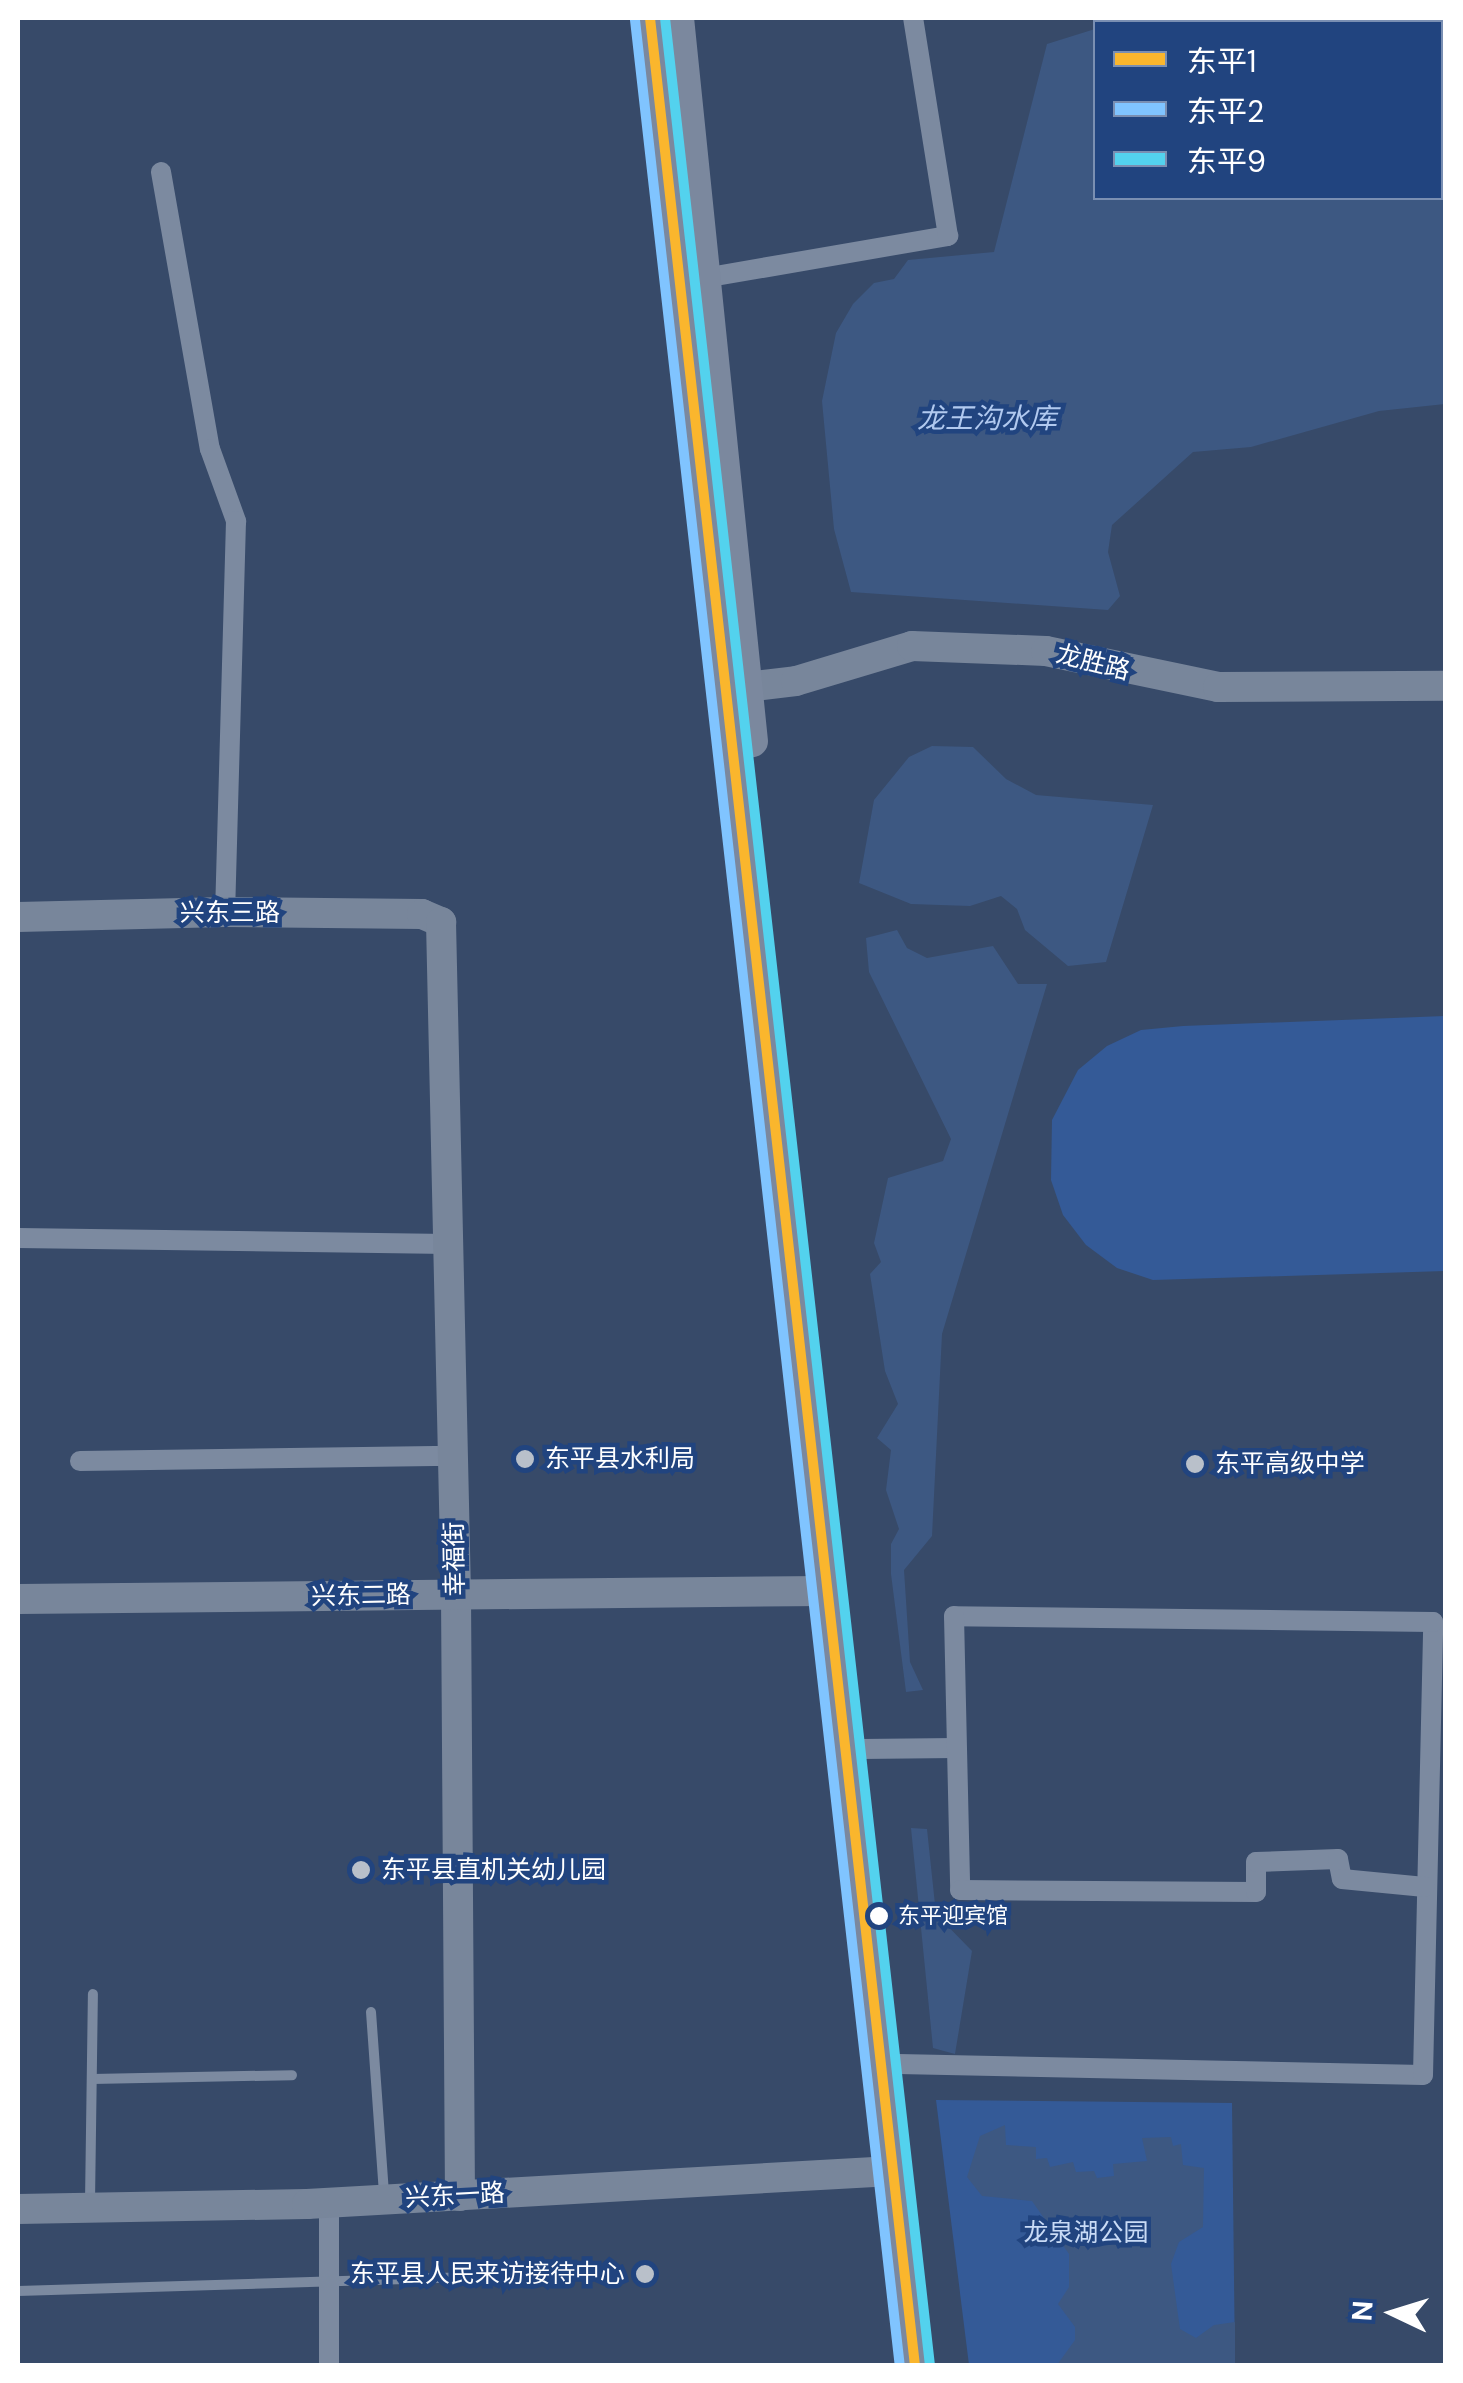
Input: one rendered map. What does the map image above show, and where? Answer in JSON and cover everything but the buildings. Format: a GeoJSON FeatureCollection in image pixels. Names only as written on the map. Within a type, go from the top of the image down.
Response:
{"type":"FeatureCollection","features":[{"type":"Feature","properties":{"kind":"main road"},"geometry":{"type":"LineString","coordinates":[[650,18],[824,1591],[915,2366]]}},
{"type":"Feature","properties":{"kind":"main road"},"geometry":{"type":"LineString","coordinates":[[678,18],[746,687],[862,1750],[934,2366]]}},
{"type":"Feature","properties":{"kind":"street"},"geometry":{"type":"LineString","coordinates":[[704,278],[948,236],[914,18]]}},
{"type":"Feature","properties":{"kind":"street"},"geometry":{"type":"LineString","coordinates":[[161,172],[210,449],[236,521],[225,912]]}},
{"type":"Feature","properties":{"kind":"street","name":"龙胜路"},"geometry":{"type":"LineString","coordinates":[[746,687],[796,681],[912,646],[1046,651],[1218,687],[1446,686]]}},
{"type":"Feature","properties":{"kind":"street","name":"兴东三路"},"geometry":{"type":"LineString","coordinates":[[18,917],[225,912],[422,914],[441,922]]}},
{"type":"Feature","properties":{"kind":"street","name":"幸福街"},"geometry":{"type":"LineString","coordinates":[[441,922],[456,1595],[460,2196]]}},
{"type":"Feature","properties":{"kind":"street"},"geometry":{"type":"LineString","coordinates":[[18,1238],[448,1244]]}},
{"type":"Feature","properties":{"kind":"street"},"geometry":{"type":"LineString","coordinates":[[80,1461],[453,1456]]}},
{"type":"Feature","properties":{"kind":"street","name":"兴东二路"},"geometry":{"type":"LineString","coordinates":[[18,1599],[824,1591]]}},
{"type":"Feature","properties":{"kind":"street"},"geometry":{"type":"LineString","coordinates":[[898,2064],[1424,2075],[1433,1622],[954,1616],[960,1890],[1256,1892],[1256,1862],[1338,1858],[1342,1880],[1425,1887]]}},
{"type":"Feature","properties":{"kind":"street"},"geometry":{"type":"LineString","coordinates":[[862,1750],[956,1748]]}},
{"type":"Feature","properties":{"kind":"street","name":"兴东一路"},"geometry":{"type":"LineString","coordinates":[[18,2210],[329,2203],[892,2171]]}},
{"type":"Feature","properties":{"kind":"street"},"geometry":{"type":"LineString","coordinates":[[329,2203],[329,2366]]}},
{"type":"Feature","properties":{"kind":"lane"},"geometry":{"type":"LineString","coordinates":[[90,2208],[94,1994]]}},
{"type":"Feature","properties":{"kind":"lane"},"geometry":{"type":"LineString","coordinates":[[371,2012],[384,2200]]}},
{"type":"Feature","properties":{"kind":"lane"},"geometry":{"type":"LineString","coordinates":[[92,2079],[292,2075]]}},
{"type":"Feature","properties":{"kind":"lane"},"geometry":{"type":"LineString","coordinates":[[18,2291],[568,2274]]}},
{"type":"Feature","properties":{"kind":"green space"},"geometry":{"type":"Polygon","coordinates":[[[1445,1016],[1445,1271],[1153,1280],[1117,1268],[1086,1245],[1063,1215],[1051,1180],[1052,1120],[1078,1070],[1107,1046],[1141,1030],[1183,1026],[1445,1016]]]}},
{"type":"Feature","properties":{"kind":"green space","name":"龙泉湖公园"},"geometry":{"type":"Polygon","coordinates":[[[936,2100],[1232,2103],[1235,2365],[969,2365],[936,2100]]]}},
{"type":"Feature","properties":{"kind":"water","name":"龙王沟水库"},"geometry":{"type":"Polygon","coordinates":[[[1445,18],[1445,404],[1379,411],[1251,447],[1193,452],[1112,525],[1108,552],[1120,596],[1108,610],[851,592],[834,529],[822,401],[836,333],[853,304],[874,283],[894,279],[908,260],[994,252],[1047,44],[1093,30],[1093,200],[1443,200],[1443,20],[1126,20],[1445,18]]]}},
{"type":"Feature","properties":{"kind":"water"},"geometry":{"type":"Polygon","coordinates":[[[932,746],[973,747],[1006,779],[1036,795],[1153,805],[1106,962],[1068,966],[1025,930],[1017,909],[1001,896],[970,906],[911,904],[859,883],[874,800],[909,757],[932,746]]]}},
{"type":"Feature","properties":{"kind":"water"},"geometry":{"type":"Polygon","coordinates":[[[897,930],[907,948],[927,958],[993,946],[1018,984],[1047,984],[942,1334],[932,1536],[904,1570],[910,1662],[923,1690],[906,1692],[891,1574],[891,1544],[899,1529],[886,1490],[891,1450],[877,1438],[898,1404],[885,1371],[870,1274],[881,1262],[874,1243],[888,1178],[943,1161],[951,1139],[869,972],[866,938],[897,930]]]}},
{"type":"Feature","properties":{"kind":"water"},"geometry":{"type":"Polygon","coordinates":[[[911,1828],[927,1829],[936,1914],[972,1951],[955,2054],[933,2048],[911,1828]]]}},
{"type":"Feature","properties":{"kind":"water"},"geometry":{"type":"Polygon","coordinates":[[[1005,2125],[1006,2145],[1036,2147],[1036,2159],[1047,2158],[1050,2167],[1073,2162],[1076,2172],[1094,2171],[1097,2178],[1114,2176],[1113,2164],[1147,2161],[1142,2138],[1171,2137],[1173,2146],[1181,2144],[1183,2165],[1204,2168],[1203,2227],[1179,2242],[1171,2264],[1180,2329],[1196,2338],[1214,2325],[1235,2322],[1235,2365],[1057,2365],[1075,2340],[1075,2327],[1058,2304],[1069,2287],[1069,2254],[1032,2201],[982,2196],[967,2177],[980,2136],[1005,2125]]]}},
{"type":"Feature","properties":{"kind":"transit line","name":"东平1"},"geometry":{"type":"LineString","coordinates":[[650,18],[915,2366]]}},
{"type":"Feature","properties":{"kind":"transit line","name":"东平9"},"geometry":{"type":"LineString","coordinates":[[665,18],[930,2364]]}},
{"type":"Feature","properties":{"kind":"transit line","name":"东平2"},"geometry":{"type":"LineString","coordinates":[[635,20],[900,2366]]}},
{"type":"Feature","properties":{"kind":"place","name":"东平县水利局"},"geometry":{"type":"Point","coordinates":[525,1459]}},
{"type":"Feature","properties":{"kind":"place","name":"东平高级中学"},"geometry":{"type":"Point","coordinates":[1195,1464]}},
{"type":"Feature","properties":{"kind":"place","name":"东平县直机关幼儿园"},"geometry":{"type":"Point","coordinates":[361,1870]}},
{"type":"Feature","properties":{"kind":"place","name":"东平迎宾馆"},"geometry":{"type":"Point","coordinates":[879,1916]}},
{"type":"Feature","properties":{"kind":"place","name":"东平县人民来访接待中心"},"geometry":{"type":"Point","coordinates":[645,2274]}}]}
